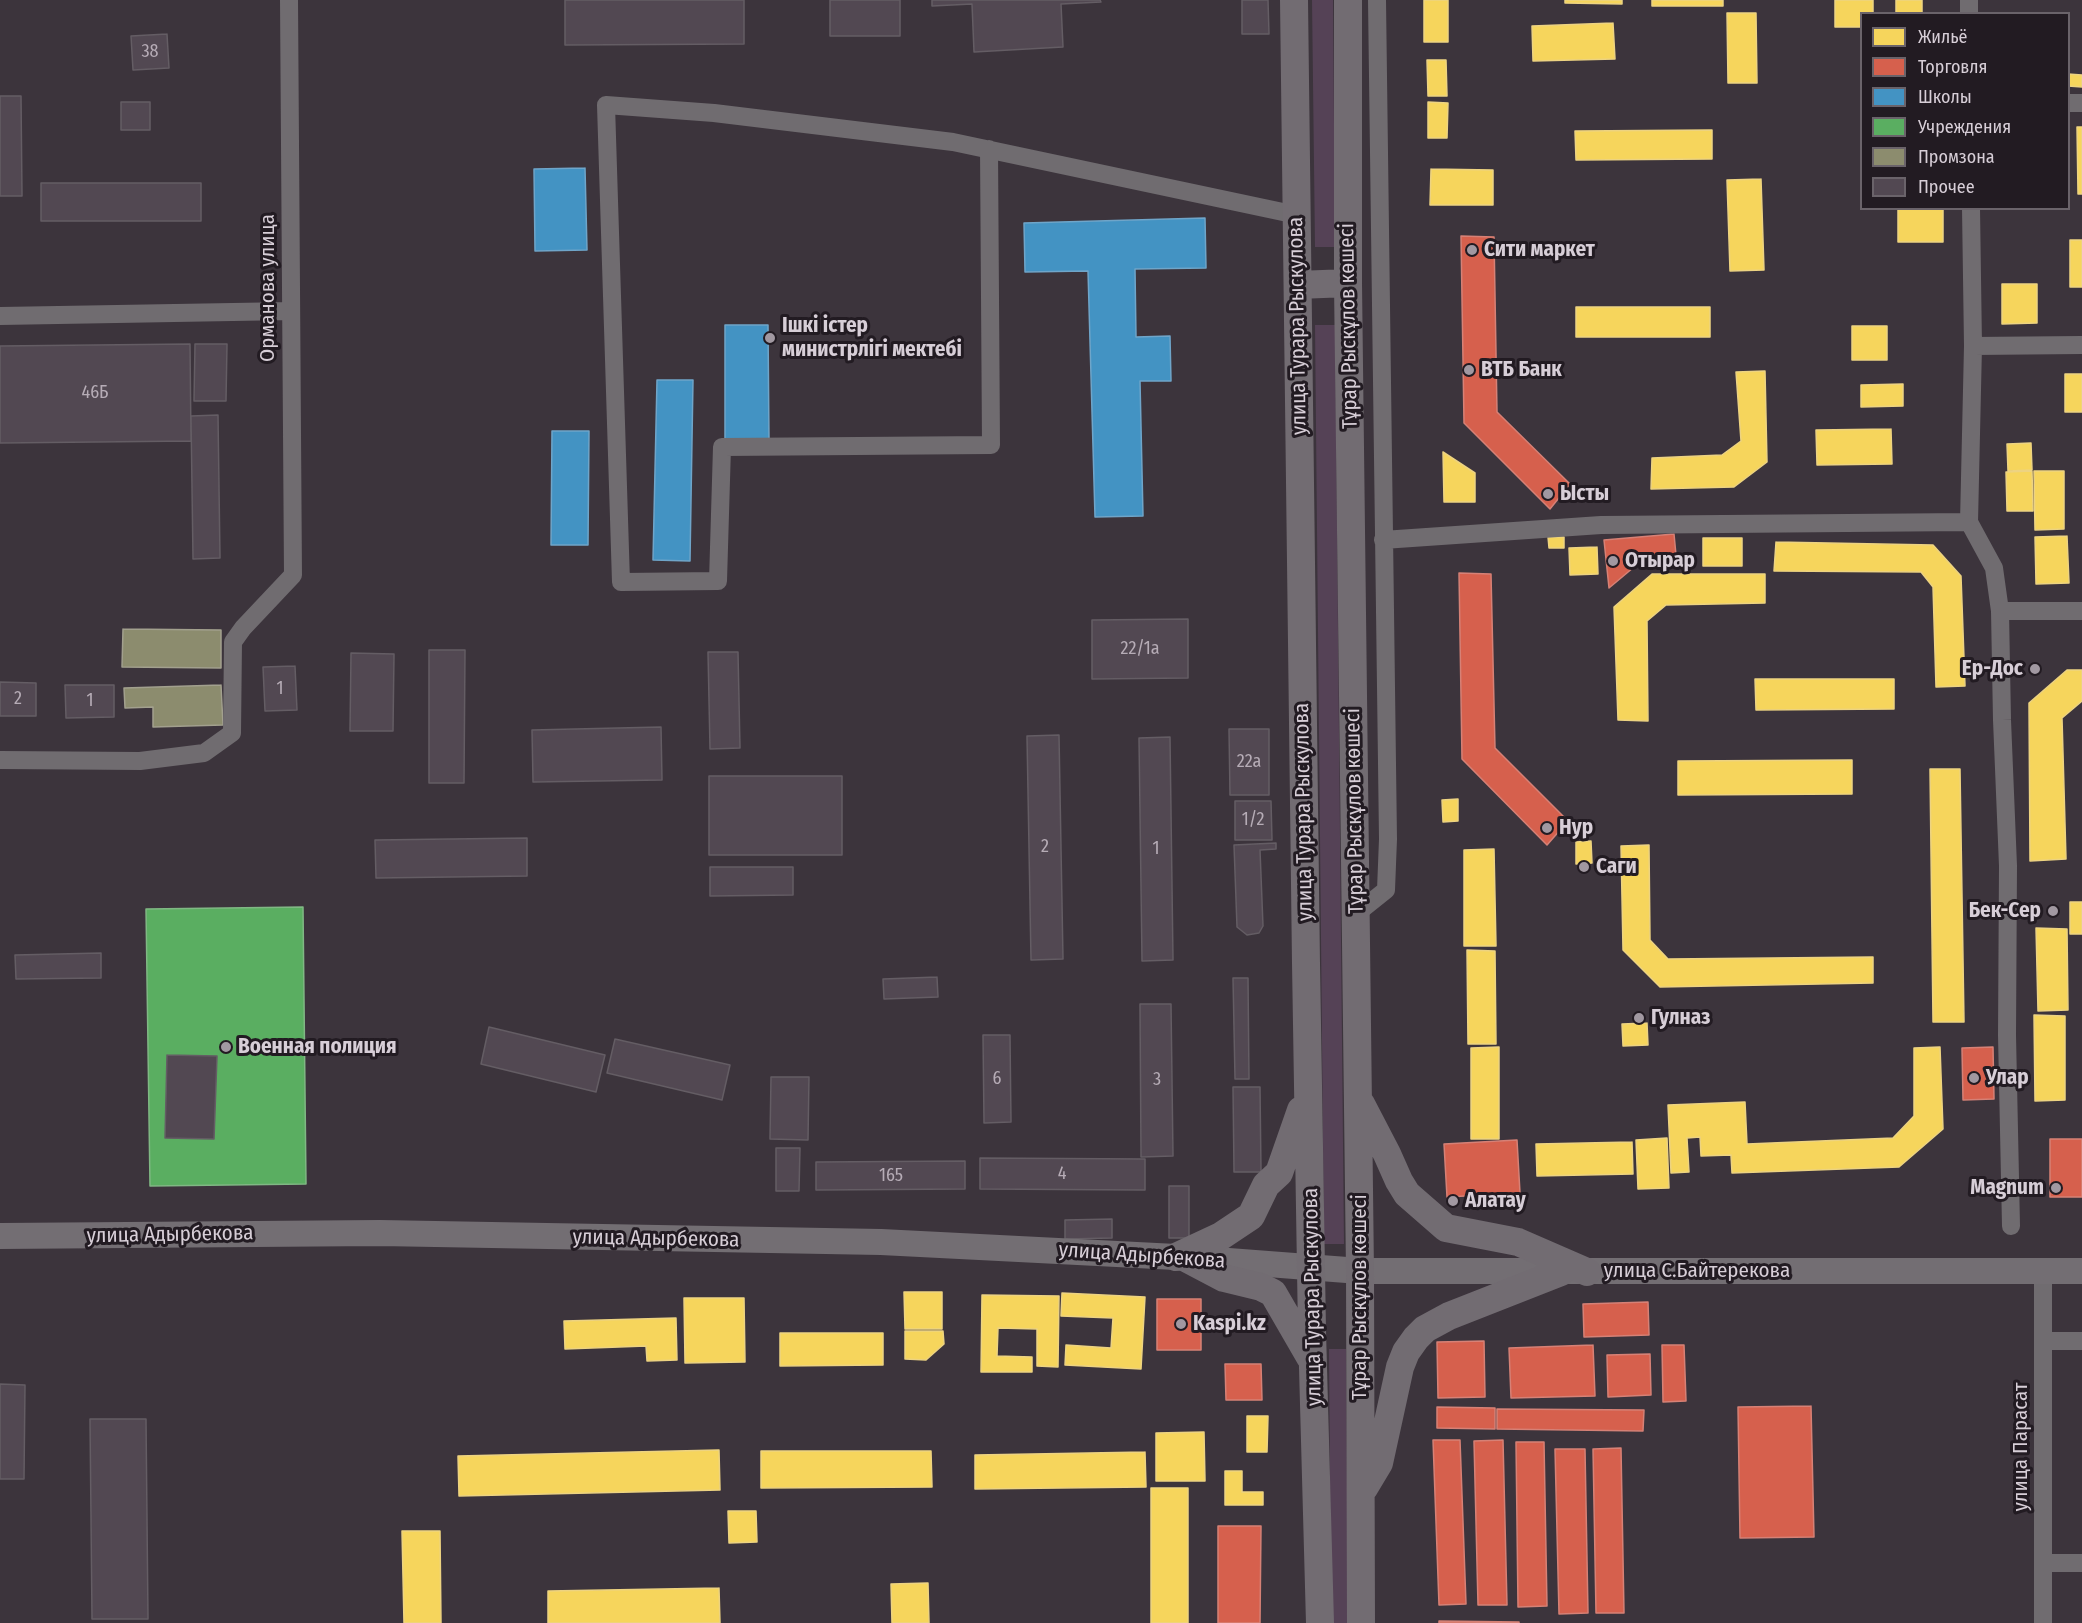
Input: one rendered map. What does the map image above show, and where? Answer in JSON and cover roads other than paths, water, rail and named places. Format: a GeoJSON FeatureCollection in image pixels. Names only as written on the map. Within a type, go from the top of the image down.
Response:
{"type":"FeatureCollection","features":[{"type":"Feature","properties":{"kind":"main road","name":"улица Турара Рыскулова"},"geometry":{"type":"LineString","coordinates":[[1294,0],[1308,1088],[1319,1619]]}},
{"type":"Feature","properties":{"kind":"main road","name":"Тұрар Рыскұлов көшесі"},"geometry":{"type":"LineString","coordinates":[[1347,0],[1348,283],[1359,1101],[1361,1623]]}},
{"type":"Feature","properties":{"kind":"main road"},"geometry":{"type":"LineString","coordinates":[[1298,285],[1348,283]]}},
{"type":"Feature","properties":{"kind":"main road"},"geometry":{"type":"LineString","coordinates":[[1181,1257],[1221,1236],[1251,1216],[1266,1185],[1279,1173],[1308,1088]]}},
{"type":"Feature","properties":{"kind":"main road"},"geometry":{"type":"LineString","coordinates":[[1359,1101],[1407,1194],[1446,1228],[1518,1242],[1574,1272]]}},
{"type":"Feature","properties":{"kind":"main road","name":"улица Адырбекова"},"geometry":{"type":"LineString","coordinates":[[0,1236],[380,1233],[880,1242],[1181,1257],[1312,1269]]}},
{"type":"Feature","properties":{"kind":"main road"},"geometry":{"type":"LineString","coordinates":[[1181,1257],[1224,1278],[1261,1287],[1273,1293],[1314,1364]]}},
{"type":"Feature","properties":{"kind":"main road","name":"улица С.Байтерекова"},"geometry":{"type":"LineString","coordinates":[[1312,1269],[1574,1272],[2082,1272]]}},
{"type":"Feature","properties":{"kind":"main road"},"geometry":{"type":"LineString","coordinates":[[1361,1492],[1379,1463],[1400,1367],[1406,1352],[1416,1338],[1425,1329],[1449,1316],[1574,1272]]}},
{"type":"Feature","properties":{"kind":"street","name":"Орманова улица"},"geometry":{"type":"LineString","coordinates":[[0,760],[140,761],[204,753],[232,733],[233,642],[243,628],[293,575],[289,0]]}},
{"type":"Feature","properties":{"kind":"street"},"geometry":{"type":"LineString","coordinates":[[1356,914],[1386,890],[1388,839],[1377,0]]}},
{"type":"Feature","properties":{"kind":"street"},"geometry":{"type":"LineString","coordinates":[[989,149],[991,445],[722,447],[718,582],[621,582],[606,105],[714,113],[953,142],[989,149],[1297,215]]}},
{"type":"Feature","properties":{"kind":"street"},"geometry":{"type":"LineString","coordinates":[[1971,210],[1973,346],[1969,522],[1994,568],[2000,611],[2008,866],[2007,1035],[2011,1226]]}},
{"type":"Feature","properties":{"kind":"street"},"geometry":{"type":"LineString","coordinates":[[0,316],[291,311]]}},
{"type":"Feature","properties":{"kind":"street"},"geometry":{"type":"LineString","coordinates":[[1973,346],[2082,345]]}},
{"type":"Feature","properties":{"kind":"street"},"geometry":{"type":"LineString","coordinates":[[1383,540],[1601,525],[1969,522]]}},
{"type":"Feature","properties":{"kind":"street"},"geometry":{"type":"LineString","coordinates":[[2000,611],[2082,611]]}},
{"type":"Feature","properties":{"kind":"street","name":"улица Парасат"},"geometry":{"type":"LineString","coordinates":[[2043,1272],[2043,1623]]}},
{"type":"Feature","properties":{"kind":"street"},"geometry":{"type":"LineString","coordinates":[[2043,1341],[2082,1341]]}},
{"type":"Feature","properties":{"kind":"street"},"geometry":{"type":"LineString","coordinates":[[2043,1563],[2082,1563]]}},
{"type":"Feature","properties":{"kind":"place","name":"Сити маркет"},"geometry":{"type":"Point","coordinates":[1472,250]}},
{"type":"Feature","properties":{"kind":"place","name":"Ішкі істер министрлігі мектебі"},"geometry":{"type":"Point","coordinates":[770,338]}},
{"type":"Feature","properties":{"kind":"place","name":"ВТБ Банк"},"geometry":{"type":"Point","coordinates":[1469,370]}},
{"type":"Feature","properties":{"kind":"place","name":"Ысты"},"geometry":{"type":"Point","coordinates":[1548,494]}},
{"type":"Feature","properties":{"kind":"place","name":"Отырар"},"geometry":{"type":"Point","coordinates":[1613,561]}},
{"type":"Feature","properties":{"kind":"place","name":"Ер-Дос"},"geometry":{"type":"Point","coordinates":[2035,669]}},
{"type":"Feature","properties":{"kind":"place","name":"Нур"},"geometry":{"type":"Point","coordinates":[1547,828]}},
{"type":"Feature","properties":{"kind":"place","name":"Саги"},"geometry":{"type":"Point","coordinates":[1584,867]}},
{"type":"Feature","properties":{"kind":"place","name":"Бек-Сер"},"geometry":{"type":"Point","coordinates":[2053,911]}},
{"type":"Feature","properties":{"kind":"place","name":"Гулназ"},"geometry":{"type":"Point","coordinates":[1639,1018]}},
{"type":"Feature","properties":{"kind":"place","name":"Военная полиция"},"geometry":{"type":"Point","coordinates":[226,1047]}},
{"type":"Feature","properties":{"kind":"place","name":"Улар"},"geometry":{"type":"Point","coordinates":[1974,1078]}},
{"type":"Feature","properties":{"kind":"place","name":"Magnum"},"geometry":{"type":"Point","coordinates":[2056,1188]}},
{"type":"Feature","properties":{"kind":"place","name":"Алатау"},"geometry":{"type":"Point","coordinates":[1453,1201]}},
{"type":"Feature","properties":{"kind":"place","name":"Kaspi.kz"},"geometry":{"type":"Point","coordinates":[1181,1324]}}]}
